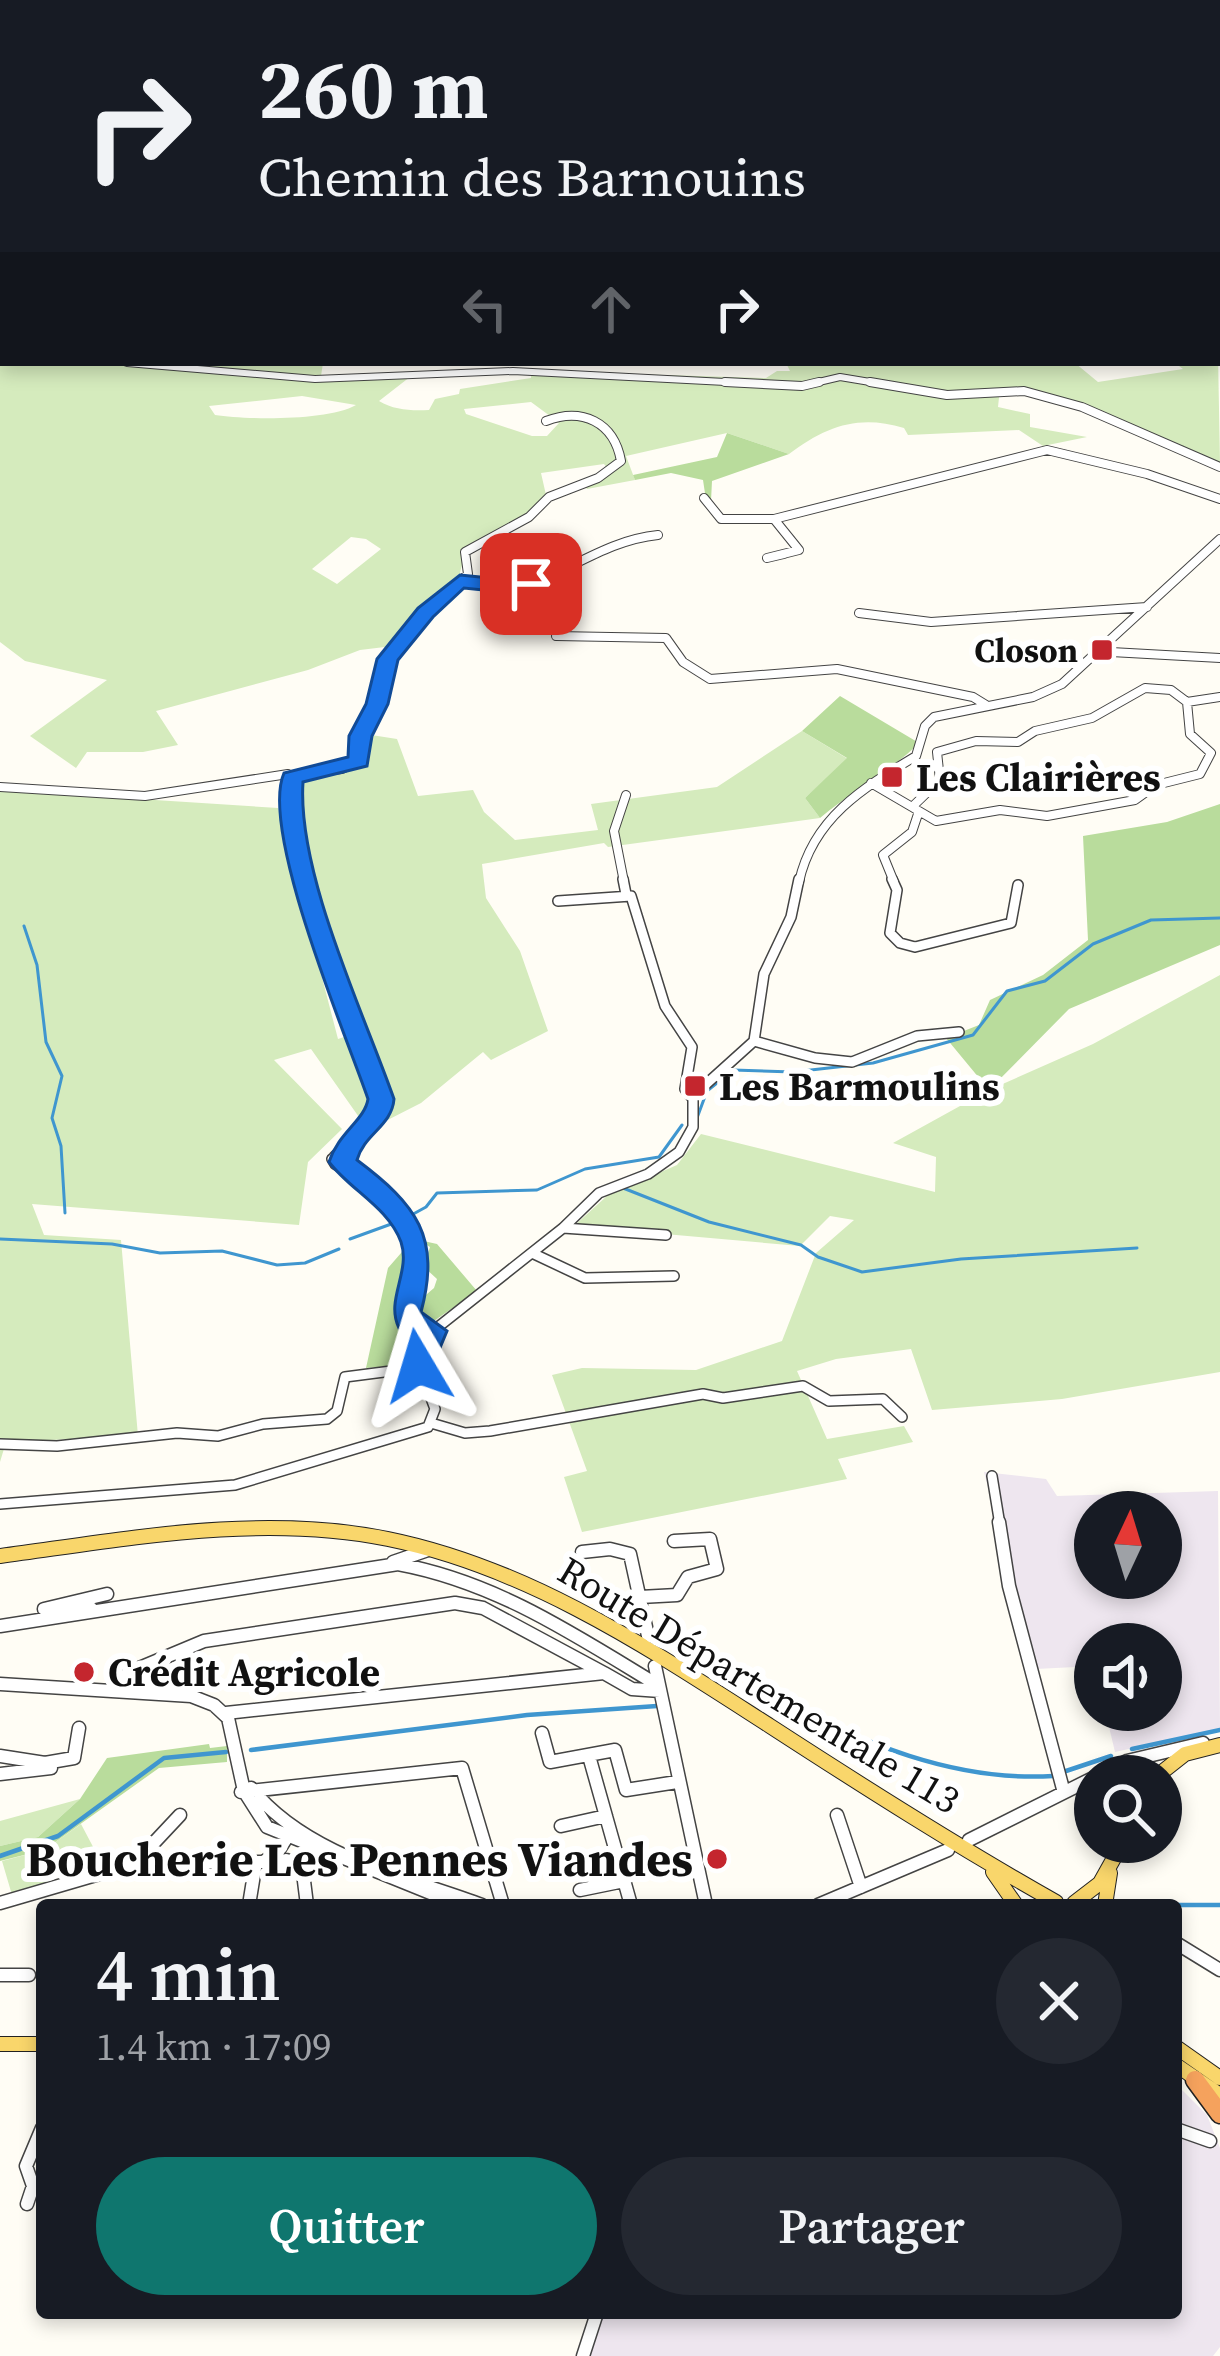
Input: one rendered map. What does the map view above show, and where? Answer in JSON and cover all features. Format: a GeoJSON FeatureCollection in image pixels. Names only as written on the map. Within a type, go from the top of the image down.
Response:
{"type":"FeatureCollection","features":[{"type":"Feature","properties":{"kind":"highway"},"geometry":{"type":"LineString","coordinates":[[1195,2080],[1218,2105]]}},
{"type":"Feature","properties":{"kind":"main road","name":"Route Départementale 113"},"geometry":{"type":"LineString","coordinates":[[0,1556],[216,1529],[327,1531],[433,1548],[480,1563],[578,1606],[1043,1899]]}},
{"type":"Feature","properties":{"kind":"main road"},"geometry":{"type":"LineString","coordinates":[[1182,1756],[1220,1743]]}},
{"type":"Feature","properties":{"kind":"main road","name":"Route Départementale 113"},"geometry":{"type":"LineString","coordinates":[[982,1862],[1013,1899]]}},
{"type":"Feature","properties":{"kind":"main road"},"geometry":{"type":"LineString","coordinates":[[1083,1899],[1112,1864]]}},
{"type":"Feature","properties":{"kind":"main road"},"geometry":{"type":"LineString","coordinates":[[1106,1899],[1112,1864]]}},
{"type":"Feature","properties":{"kind":"main road"},"geometry":{"type":"LineString","coordinates":[[0,2044],[36,2044]]}},
{"type":"Feature","properties":{"kind":"main road"},"geometry":{"type":"LineString","coordinates":[[1182,2051],[1220,2078]]}},
{"type":"Feature","properties":{"kind":"main road"},"geometry":{"type":"LineString","coordinates":[[1182,2070],[1195,2080]]}},
{"type":"Feature","properties":{"kind":"street"},"geometry":{"type":"LineString","coordinates":[[163,366],[315,379],[513,371],[802,386],[840,377],[947,395],[1024,391],[1082,407],[1220,467]]}},
{"type":"Feature","properties":{"kind":"street"},"geometry":{"type":"LineString","coordinates":[[0,787],[145,796],[342,769],[359,761],[361,736],[377,704],[388,659],[425,613],[468,574],[465,552],[530,517],[549,497],[598,478],[621,461],[618,438],[607,424],[562,414],[547,421]]}},
{"type":"Feature","properties":{"kind":"street"},"geometry":{"type":"LineString","coordinates":[[704,498],[721,519],[774,519],[1040,450],[1070,452],[1220,499]]}},
{"type":"Feature","properties":{"kind":"street"},"geometry":{"type":"LineString","coordinates":[[774,519],[799,550],[784,554]]}},
{"type":"Feature","properties":{"kind":"street"},"geometry":{"type":"LineString","coordinates":[[460,582],[522,588],[562,566],[658,535]]}},
{"type":"Feature","properties":{"kind":"street"},"geometry":{"type":"LineString","coordinates":[[692,1099],[754,1041],[764,974],[791,917],[804,857],[834,811],[916,756],[925,726],[934,717],[1049,692],[1220,538]]}},
{"type":"Feature","properties":{"kind":"street"},"geometry":{"type":"LineString","coordinates":[[859,614],[929,624],[1084,608],[1147,607]]}},
{"type":"Feature","properties":{"kind":"street"},"geometry":{"type":"LineString","coordinates":[[556,636],[666,638],[683,662],[710,680],[778,670],[854,671],[973,697],[986,705]]}},
{"type":"Feature","properties":{"kind":"street"},"geometry":{"type":"LineString","coordinates":[[1094,651],[1220,658]]}},
{"type":"Feature","properties":{"kind":"street"},"geometry":{"type":"LineString","coordinates":[[1018,885],[1012,923],[915,947],[900,943],[890,933],[897,890],[883,855],[912,832],[915,811],[940,780],[937,752],[1003,739],[1018,742],[1035,731],[1092,718],[1144,688],[1171,690],[1187,701],[1220,697]]}},
{"type":"Feature","properties":{"kind":"street"},"geometry":{"type":"LineString","coordinates":[[871,783],[935,821],[1000,810],[1047,816],[1135,800],[1156,785],[1200,774],[1211,756],[1190,734],[1187,701]]}},
{"type":"Feature","properties":{"kind":"street"},"geometry":{"type":"LineString","coordinates":[[1204,744],[1220,743]]}},
{"type":"Feature","properties":{"kind":"street"},"geometry":{"type":"LineString","coordinates":[[886,793],[884,783],[892,772]]}},
{"type":"Feature","properties":{"kind":"street"},"geometry":{"type":"LineString","coordinates":[[0,1444],[57,1446],[177,1433],[218,1436],[263,1424],[327,1419],[339,1406],[345,1377],[407,1369],[407,1312],[419,1254],[376,1188],[341,1162],[348,1143],[380,1112],[381,1099],[306,886],[290,803],[292,775]]}},
{"type":"Feature","properties":{"kind":"street"},"geometry":{"type":"LineString","coordinates":[[857,792],[886,793]]}},
{"type":"Feature","properties":{"kind":"street"},"geometry":{"type":"LineString","coordinates":[[0,1504],[235,1485],[415,1435],[431,1424],[435,1409],[418,1366],[433,1331],[563,1228],[599,1192],[648,1174],[679,1152],[693,1127],[692,1099],[685,1089],[692,1047],[665,1006],[644,926],[626,894],[616,856],[612,817],[626,795]]}},
{"type":"Feature","properties":{"kind":"street"},"geometry":{"type":"LineString","coordinates":[[558,902],[626,894]]}},
{"type":"Feature","properties":{"kind":"street"},"geometry":{"type":"LineString","coordinates":[[754,1041],[815,1058],[852,1062],[917,1036],[959,1032]]}},
{"type":"Feature","properties":{"kind":"street"},"geometry":{"type":"LineString","coordinates":[[563,1228],[666,1235]]}},
{"type":"Feature","properties":{"kind":"street"},"geometry":{"type":"LineString","coordinates":[[532,1252],[576,1279],[590,1282],[674,1276]]}},
{"type":"Feature","properties":{"kind":"street"},"geometry":{"type":"LineString","coordinates":[[410,1320],[433,1331]]}},
{"type":"Feature","properties":{"kind":"street"},"geometry":{"type":"LineString","coordinates":[[431,1424],[465,1433],[490,1432],[660,1400],[703,1394],[723,1398],[803,1386],[829,1401],[884,1400],[902,1417]]}},
{"type":"Feature","properties":{"kind":"street"},"geometry":{"type":"LineString","coordinates":[[992,1476],[1009,1586],[1070,1787]]}},
{"type":"Feature","properties":{"kind":"street"},"geometry":{"type":"LineString","coordinates":[[640,1597],[676,1595],[688,1577],[717,1569],[710,1538],[674,1541]]}},
{"type":"Feature","properties":{"kind":"street"},"geometry":{"type":"LineString","coordinates":[[0,1626],[382,1566],[433,1548]]}},
{"type":"Feature","properties":{"kind":"street"},"geometry":{"type":"LineString","coordinates":[[582,1552],[610,1549],[630,1554],[647,1636]]}},
{"type":"Feature","properties":{"kind":"street"},"geometry":{"type":"LineString","coordinates":[[382,1566],[431,1568],[456,1576],[554,1624],[660,1688]]}},
{"type":"Feature","properties":{"kind":"street"},"geometry":{"type":"LineString","coordinates":[[98,1612],[97,1607],[48,1612],[44,1607],[107,1594]]}},
{"type":"Feature","properties":{"kind":"street"},"geometry":{"type":"LineString","coordinates":[[114,1691],[117,1680],[204,1641],[455,1603],[483,1608],[632,1689],[660,1688]]}},
{"type":"Feature","properties":{"kind":"street"},"geometry":{"type":"LineString","coordinates":[[655,1666],[705,1899]]}},
{"type":"Feature","properties":{"kind":"street"},"geometry":{"type":"LineString","coordinates":[[130,1692],[137,1669]]}},
{"type":"Feature","properties":{"kind":"street"},"geometry":{"type":"LineString","coordinates":[[0,1684],[191,1696],[226,1713],[604,1673]]}},
{"type":"Feature","properties":{"kind":"street"},"geometry":{"type":"LineString","coordinates":[[226,1713],[233,1725],[252,1814],[446,1899]]}},
{"type":"Feature","properties":{"kind":"street"},"geometry":{"type":"LineString","coordinates":[[0,1756],[45,1762],[74,1758],[79,1728]]}},
{"type":"Feature","properties":{"kind":"street"},"geometry":{"type":"LineString","coordinates":[[542,1733],[550,1762],[615,1750],[626,1790]]}},
{"type":"Feature","properties":{"kind":"street"},"geometry":{"type":"LineString","coordinates":[[1158,1755],[1220,1743]]}},
{"type":"Feature","properties":{"kind":"street"},"geometry":{"type":"LineString","coordinates":[[589,1756],[629,1899]]}},
{"type":"Feature","properties":{"kind":"street"},"geometry":{"type":"LineString","coordinates":[[0,1774],[51,1768]]}},
{"type":"Feature","properties":{"kind":"street"},"geometry":{"type":"LineString","coordinates":[[244,1786],[462,1768],[501,1899]]}},
{"type":"Feature","properties":{"kind":"street"},"geometry":{"type":"LineString","coordinates":[[600,1795],[677,1781]]}},
{"type":"Feature","properties":{"kind":"street"},"geometry":{"type":"LineString","coordinates":[[970,1840],[1074,1785]]}},
{"type":"Feature","properties":{"kind":"street"},"geometry":{"type":"LineString","coordinates":[[1070,1787],[1074,1786]]}},
{"type":"Feature","properties":{"kind":"street"},"geometry":{"type":"LineString","coordinates":[[146,1862],[150,1847],[180,1815]]}},
{"type":"Feature","properties":{"kind":"street"},"geometry":{"type":"LineString","coordinates":[[837,1815],[861,1887]]}},
{"type":"Feature","properties":{"kind":"street"},"geometry":{"type":"LineString","coordinates":[[561,1826],[606,1816]]}},
{"type":"Feature","properties":{"kind":"street"},"geometry":{"type":"LineString","coordinates":[[251,1899],[260,1862],[277,1853],[289,1833]]}},
{"type":"Feature","properties":{"kind":"street"},"geometry":{"type":"LineString","coordinates":[[0,1904],[146,1862],[297,1864],[318,1846]]}},
{"type":"Feature","properties":{"kind":"street"},"geometry":{"type":"LineString","coordinates":[[318,1846],[465,1899]]}},
{"type":"Feature","properties":{"kind":"street"},"geometry":{"type":"LineString","coordinates":[[832,1899],[948,1850]]}},
{"type":"Feature","properties":{"kind":"street"},"geometry":{"type":"LineString","coordinates":[[277,1853],[297,1864],[306,1899]]}},
{"type":"Feature","properties":{"kind":"street"},"geometry":{"type":"LineString","coordinates":[[580,1890],[624,1880]]}},
{"type":"Feature","properties":{"kind":"street"},"geometry":{"type":"LineString","coordinates":[[1182,1949],[1220,1970]]}},
{"type":"Feature","properties":{"kind":"street"},"geometry":{"type":"LineString","coordinates":[[0,1975],[29,1976]]}},
{"type":"Feature","properties":{"kind":"street"},"geometry":{"type":"LineString","coordinates":[[1182,2131],[1210,2141]]}},
{"type":"Feature","properties":{"kind":"street"},"geometry":{"type":"LineString","coordinates":[[27,2204],[33,2186],[26,2166],[36,2142]]}},
{"type":"Feature","properties":{"kind":"street"},"geometry":{"type":"LineString","coordinates":[[583,2356],[595,2319]]}},
{"type":"Feature","properties":{"kind":"shaded area"},"geometry":{"type":"Polygon","coordinates":[[[984,1472],[1046,1479],[1057,1496],[1074,1495],[1074,1599],[1182,1599],[1182,1492],[1218,1491],[1220,1729],[1115,1752],[1110,1731],[1182,1731],[1182,1623],[1074,1623],[1074,1667],[1036,1669],[984,1472]]]}},
{"type":"Feature","properties":{"kind":"shaded area"},"geometry":{"type":"Polygon","coordinates":[[[1182,2090],[1207,2115],[1220,2148],[1220,2347],[1213,2356],[590,2356],[600,2319],[1182,2319],[1182,2090]]]}},
{"type":"Feature","properties":{"kind":"green space"},"geometry":{"type":"Polygon","coordinates":[[[0,366],[323,366],[321,376],[415,373],[379,401],[397,408],[429,410],[435,399],[459,394],[460,389],[531,378],[531,371],[766,378],[777,371],[790,371],[788,366],[1079,366],[1098,382],[1183,369],[1179,366],[1218,366],[1220,464],[1030,391],[1000,388],[998,407],[1030,414],[1030,427],[1087,437],[1043,446],[1019,430],[908,435],[904,428],[872,422],[830,430],[789,454],[727,433],[626,456],[635,480],[587,489],[583,484],[607,468],[604,464],[541,473],[546,495],[528,515],[467,546],[458,580],[393,646],[360,650],[308,670],[156,711],[178,745],[143,752],[87,752],[76,768],[30,736],[107,680],[25,661],[0,642],[0,366]],[[302,396],[209,406],[215,415],[266,418],[308,417],[356,405],[302,396]],[[531,402],[464,409],[466,414],[532,436],[547,436],[559,423],[544,421],[550,416],[531,402]],[[351,537],[312,569],[337,584],[381,549],[366,539],[351,537]]]}},
{"type":"Feature","properties":{"kind":"green space"},"geometry":{"type":"Polygon","coordinates":[[[727,433],[789,454],[712,481],[711,501],[706,500],[703,480],[671,473],[635,480],[633,475],[717,457],[727,433]]]}},
{"type":"Feature","properties":{"kind":"green space"},"geometry":{"type":"Polygon","coordinates":[[[840,696],[919,743],[820,818],[805,798],[847,758],[802,731],[840,696]]]}},
{"type":"Feature","properties":{"kind":"green space"},"geometry":{"type":"Polygon","coordinates":[[[802,731],[848,759],[805,798],[820,818],[608,847],[604,843],[482,864],[486,898],[520,951],[548,1031],[491,1060],[483,1052],[421,1103],[368,1130],[384,1113],[388,1095],[331,943],[308,865],[295,786],[304,777],[361,763],[366,756],[365,734],[397,739],[418,796],[473,790],[484,812],[515,840],[598,830],[591,804],[717,787],[802,731]]]}},
{"type":"Feature","properties":{"kind":"green space"},"geometry":{"type":"Polygon","coordinates":[[[0,790],[278,808],[338,1039],[350,1035],[376,1095],[368,1120],[355,1133],[352,1125],[361,1120],[311,1049],[274,1060],[342,1129],[308,1162],[299,1225],[32,1204],[44,1235],[121,1240],[138,1436],[6,1442],[0,1462],[0,790]]]}},
{"type":"Feature","properties":{"kind":"green space"},"geometry":{"type":"Polygon","coordinates":[[[1220,804],[1220,945],[1069,1009],[989,1090],[946,1038],[979,1025],[990,1000],[1043,975],[1088,940],[1083,836],[1167,822],[1220,804]]]}},
{"type":"Feature","properties":{"kind":"green space"},"geometry":{"type":"Polygon","coordinates":[[[1220,975],[1220,1372],[1062,1399],[932,1410],[911,1349],[836,1359],[797,1371],[827,1439],[904,1426],[913,1442],[838,1459],[847,1479],[582,1532],[564,1477],[587,1471],[552,1375],[582,1368],[696,1370],[782,1341],[816,1253],[854,1220],[830,1216],[800,1246],[574,1226],[608,1195],[677,1165],[701,1134],[935,1192],[936,1157],[893,1143],[1220,975]]]}},
{"type":"Feature","properties":{"kind":"green space"},"geometry":{"type":"Polygon","coordinates":[[[419,1240],[437,1244],[477,1291],[431,1323],[412,1313],[437,1279],[424,1267],[430,1247],[419,1240]]]}},
{"type":"Feature","properties":{"kind":"green space"},"geometry":{"type":"Polygon","coordinates":[[[408,1245],[413,1246],[413,1261],[402,1335],[404,1365],[366,1368],[388,1268],[408,1245]]]}},
{"type":"Feature","properties":{"kind":"green space"},"geometry":{"type":"Polygon","coordinates":[[[209,1744],[210,1748],[227,1746],[227,1762],[159,1768],[44,1850],[0,1861],[0,1846],[38,1837],[80,1799],[107,1758],[209,1744]]]}},
{"type":"Feature","properties":{"kind":"green space"},"geometry":{"type":"Polygon","coordinates":[[[80,1799],[38,1837],[0,1846],[0,1821],[80,1799]]]}},
{"type":"Feature","properties":{"kind":"green space"},"geometry":{"type":"Polygon","coordinates":[[[81,1824],[100,1860],[47,1877],[48,1883],[12,1895],[2,1861],[44,1850],[81,1824]]]}},
{"type":"Feature","properties":{"kind":"waterway"},"geometry":{"type":"LineString","coordinates":[[697,1118],[707,1091],[733,1070],[793,1072],[873,1063],[973,1035],[1007,991],[1045,981],[1093,944],[1151,920],[1220,918]]}},
{"type":"Feature","properties":{"kind":"waterway"},"geometry":{"type":"LineString","coordinates":[[24,926],[37,965],[46,1042],[62,1076],[52,1118],[61,1146],[65,1213]]}},
{"type":"Feature","properties":{"kind":"waterway"},"geometry":{"type":"LineString","coordinates":[[406,1218],[426,1207],[437,1193],[537,1190],[585,1169],[659,1157],[682,1125]]}},
{"type":"Feature","properties":{"kind":"waterway"},"geometry":{"type":"LineString","coordinates":[[623,1188],[709,1222],[801,1245],[818,1257],[862,1272],[961,1259],[1137,1248]]}},
{"type":"Feature","properties":{"kind":"waterway"},"geometry":{"type":"LineString","coordinates":[[350,1239],[394,1223]]}},
{"type":"Feature","properties":{"kind":"waterway"},"geometry":{"type":"LineString","coordinates":[[0,1239],[112,1244],[160,1253],[222,1251],[277,1265],[305,1263],[339,1249]]}},
{"type":"Feature","properties":{"kind":"waterway"},"geometry":{"type":"LineString","coordinates":[[776,1696],[909,1756],[980,1773],[1053,1776]]}},
{"type":"Feature","properties":{"kind":"waterway"},"geometry":{"type":"LineString","coordinates":[[251,1750],[527,1715],[657,1706]]}},
{"type":"Feature","properties":{"kind":"waterway"},"geometry":{"type":"LineString","coordinates":[[1132,1749],[1220,1730]]}},
{"type":"Feature","properties":{"kind":"waterway"},"geometry":{"type":"LineString","coordinates":[[0,1856],[58,1836],[164,1758],[226,1752]]}},
{"type":"Feature","properties":{"kind":"waterway"},"geometry":{"type":"LineString","coordinates":[[1063,1772],[1074,1768]]}},
{"type":"Feature","properties":{"kind":"waterway"},"geometry":{"type":"LineString","coordinates":[[1182,1905],[1220,1905]]}},
{"type":"Feature","properties":{"kind":"place","name":"Closon"},"geometry":{"type":"Point","coordinates":[1102,650]}},
{"type":"Feature","properties":{"kind":"place","name":"Les Clairières"},"geometry":{"type":"Point","coordinates":[892,777]}},
{"type":"Feature","properties":{"kind":"place","name":"Les Barmoulins"},"geometry":{"type":"Point","coordinates":[695,1086]}},
{"type":"Feature","properties":{"kind":"place","name":"Crédit Agricole"},"geometry":{"type":"Point","coordinates":[84,1672]}},
{"type":"Feature","properties":{"kind":"place","name":"Boucherie Les Pennes Viandes"},"geometry":{"type":"Point","coordinates":[717,1859]}},
{"type":"Feature","properties":{"kind":"route"},"geometry":{"type":"LineString","coordinates":[[418,1366],[433,1331],[410,1320],[407,1312],[418,1271],[414,1240],[376,1188],[343,1162],[348,1143],[380,1112],[381,1099],[306,886],[290,803],[292,778],[297,773],[342,769],[359,761],[361,736],[377,704],[388,659],[425,613],[460,582],[522,588],[531,584]]}}]}
